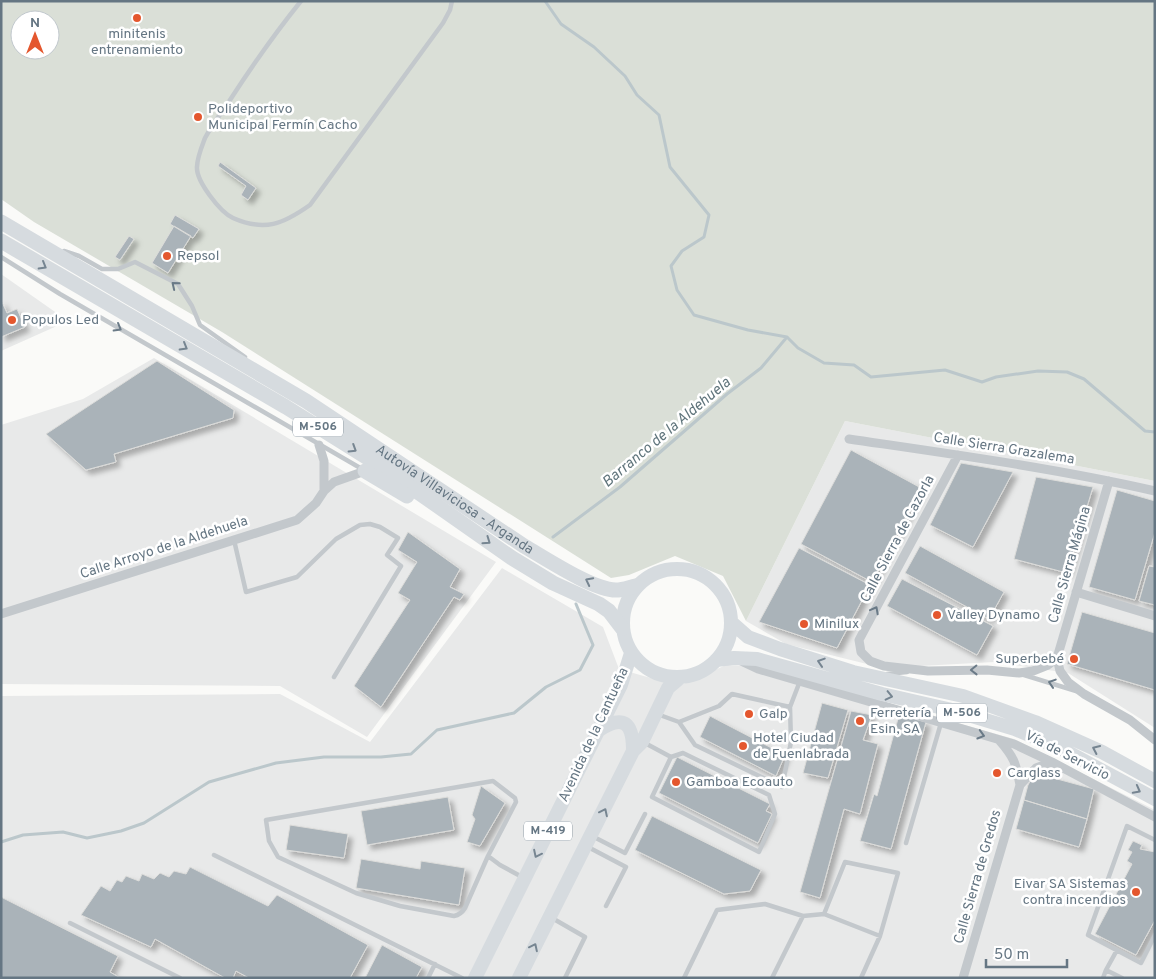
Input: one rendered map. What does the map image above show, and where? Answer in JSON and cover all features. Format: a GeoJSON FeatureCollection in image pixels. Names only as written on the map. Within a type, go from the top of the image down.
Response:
{"type":"FeatureCollection","features":[{"type":"Feature","properties":{"kind":"highway","name":"M-506"},"geometry":{"type":"LineString","coordinates":[[1,222],[284,387]]}},
{"type":"Feature","properties":{"kind":"highway","name":"M-506"},"geometry":{"type":"LineString","coordinates":[[1,241],[286,407],[382,467],[512,558],[553,583],[599,604],[609,611],[622,628]]}},
{"type":"Feature","properties":{"kind":"highway","name":"Autovía Villaviciosa - Arganda"},"geometry":{"type":"LineString","coordinates":[[284,387],[524,546],[598,586],[617,590],[636,586]]}},
{"type":"Feature","properties":{"kind":"highway"},"geometry":{"type":"LineString","coordinates":[[365,471],[445,520],[470,529]]}},
{"type":"Feature","properties":{"kind":"main road","name":"M-506"},"geometry":{"type":"LineString","coordinates":[[674,568],[696,572],[714,583],[727,601],[731,622],[728,643],[716,660],[706,669],[681,677],[662,675],[645,667],[631,653],[625,641],[622,628],[625,606],[636,586],[653,573],[674,568]]}},
{"type":"Feature","properties":{"kind":"main road","name":"M-506"},"geometry":{"type":"LineString","coordinates":[[731,622],[748,637],[852,672],[963,696],[1035,722],[1102,752],[1155,781]]}},
{"type":"Feature","properties":{"kind":"main road","name":"Avenida de la Cantueña"},"geometry":{"type":"LineString","coordinates":[[476,978],[621,685],[631,653]]}},
{"type":"Feature","properties":{"kind":"main road","name":"M-506"},"geometry":{"type":"LineString","coordinates":[[716,660],[734,658],[758,659],[828,680],[952,710],[1015,729],[1062,749],[1155,799]]}},
{"type":"Feature","properties":{"kind":"main road","name":"M-419"},"geometry":{"type":"LineString","coordinates":[[519,978],[548,917],[668,688],[681,677]]}},
{"type":"Feature","properties":{"kind":"main road"},"geometry":{"type":"LineString","coordinates":[[599,730],[611,722],[622,722],[631,728],[638,746]]}},
{"type":"Feature","properties":{"kind":"street","name":"Calle Sierra Grazalema"},"geometry":{"type":"LineString","coordinates":[[849,439],[958,455],[1109,481],[1155,491]]}},
{"type":"Feature","properties":{"kind":"street"},"geometry":{"type":"LineString","coordinates":[[318,445],[324,461],[324,491]]}},
{"type":"Feature","properties":{"kind":"street","name":"Calle Sierra de Cazorla"},"geometry":{"type":"LineString","coordinates":[[928,671],[884,666],[870,660],[861,652],[859,640],[958,455]]}},
{"type":"Feature","properties":{"kind":"street","name":"Calle Arroyo de la Aldehuela"},"geometry":{"type":"LineString","coordinates":[[1,614],[297,520],[316,503],[324,491],[334,482],[365,471]]}},
{"type":"Feature","properties":{"kind":"street","name":"Calle Sierra Mágina"},"geometry":{"type":"LineString","coordinates":[[1057,658],[1109,481]]}},
{"type":"Feature","properties":{"kind":"street"},"geometry":{"type":"LineString","coordinates":[[1076,592],[1155,616]]}},
{"type":"Feature","properties":{"kind":"street","name":"Vía de Servicio"},"geometry":{"type":"LineString","coordinates":[[734,658],[758,669],[1014,744],[1155,817]]}},
{"type":"Feature","properties":{"kind":"street"},"geometry":{"type":"LineString","coordinates":[[928,671],[987,670],[1019,673],[1033,671],[1048,665],[1057,658],[1060,672],[1068,682],[1084,694],[1130,720],[1155,740]]}},
{"type":"Feature","properties":{"kind":"street","name":"Calle Sierra de Gredos"},"geometry":{"type":"LineString","coordinates":[[1000,740],[1013,756],[1020,785]]}},
{"type":"Feature","properties":{"kind":"street","name":"Calle Sierra de Gredos"},"geometry":{"type":"LineString","coordinates":[[963,978],[1020,785],[1036,768],[1052,762]]}},
{"type":"Feature","properties":{"kind":"lane"},"geometry":{"type":"LineString","coordinates":[[301,1],[244,79],[205,138],[197,168],[201,184],[230,217],[250,224],[270,224],[289,220],[310,205],[443,24],[452,1]]}},
{"type":"Feature","properties":{"kind":"lane"},"geometry":{"type":"LineString","coordinates":[[39,244],[79,256],[102,269],[118,269],[135,262],[178,284],[192,306],[200,325],[284,387]]}},
{"type":"Feature","properties":{"kind":"lane"},"geometry":{"type":"LineString","coordinates":[[1,257],[60,294],[365,471]]}},
{"type":"Feature","properties":{"kind":"lane"},"geometry":{"type":"LineString","coordinates":[[234,540],[246,592],[297,577],[336,539],[360,525],[370,524],[380,527],[398,538],[386,555],[401,566],[334,677]]}},
{"type":"Feature","properties":{"kind":"lane"},"geometry":{"type":"LineString","coordinates":[[868,675],[928,671]]}},
{"type":"Feature","properties":{"kind":"lane"},"geometry":{"type":"LineString","coordinates":[[1019,673],[1084,694]]}},
{"type":"Feature","properties":{"kind":"lane"},"geometry":{"type":"LineString","coordinates":[[656,713],[679,722],[695,745],[782,787],[791,742],[790,707],[800,681]]}},
{"type":"Feature","properties":{"kind":"lane"},"geometry":{"type":"LineString","coordinates":[[679,722],[719,706],[732,694],[790,707]]}},
{"type":"Feature","properties":{"kind":"lane"},"geometry":{"type":"LineString","coordinates":[[906,843],[941,723]]}},
{"type":"Feature","properties":{"kind":"lane"},"geometry":{"type":"LineString","coordinates":[[638,746],[671,757],[683,753],[769,795],[775,814],[759,852],[652,797],[671,757]]}},
{"type":"Feature","properties":{"kind":"lane"},"geometry":{"type":"LineString","coordinates":[[492,781],[516,798],[516,802],[488,856],[462,913],[454,916],[400,906],[356,894],[278,858],[268,841],[266,820],[492,781]]}},
{"type":"Feature","properties":{"kind":"lane"},"geometry":{"type":"LineString","coordinates":[[589,841],[625,853],[645,814]]}},
{"type":"Feature","properties":{"kind":"lane"},"geometry":{"type":"LineString","coordinates":[[1155,840],[1127,826],[1088,934],[1141,963],[1155,935]]}},
{"type":"Feature","properties":{"kind":"lane"},"geometry":{"type":"LineString","coordinates":[[589,841],[626,868],[606,906]]}},
{"type":"Feature","properties":{"kind":"lane"},"geometry":{"type":"LineString","coordinates":[[214,855],[462,978]]}},
{"type":"Feature","properties":{"kind":"lane"},"geometry":{"type":"LineString","coordinates":[[488,856],[500,865],[525,878]]}},
{"type":"Feature","properties":{"kind":"lane"},"geometry":{"type":"LineString","coordinates":[[824,914],[845,862],[898,873],[880,936],[861,978]]}},
{"type":"Feature","properties":{"kind":"lane"},"geometry":{"type":"LineString","coordinates":[[684,978],[717,910],[765,904],[803,916],[824,914],[880,936]]}},
{"type":"Feature","properties":{"kind":"lane"},"geometry":{"type":"LineString","coordinates":[[772,978],[803,916]]}},
{"type":"Feature","properties":{"kind":"lane"},"geometry":{"type":"LineString","coordinates":[[548,917],[585,937],[565,978]]}},
{"type":"Feature","properties":{"kind":"lane"},"geometry":{"type":"LineString","coordinates":[[70,923],[180,978]]}},
{"type":"Feature","properties":{"kind":"lane"},"geometry":{"type":"LineString","coordinates":[[1102,978],[1117,950]]}},
{"type":"Feature","properties":{"kind":"lane"},"geometry":{"type":"LineString","coordinates":[[428,978],[435,964]]}},
{"type":"Feature","properties":{"kind":"lane"},"geometry":{"type":"LineString","coordinates":[[1106,970],[1122,978]]}},
{"type":"Feature","properties":{"kind":"shaded area"},"geometry":{"type":"Polygon","coordinates":[[[1,1],[1155,1],[1155,481],[845,421],[746,621],[723,576],[675,556],[629,575],[611,578],[222,332],[34,222],[1,199],[1,1]]]}},
{"type":"Feature","properties":{"kind":"shaded area"},"geometry":{"type":"Polygon","coordinates":[[[1,274],[68,321],[1,351],[1,274]]]}},
{"type":"Feature","properties":{"kind":"shaded area"},"geometry":{"type":"Polygon","coordinates":[[[154,358],[496,562],[367,737],[280,686],[1,684],[1,425],[83,399],[154,358]]]}},
{"type":"Feature","properties":{"kind":"shaded area"},"geometry":{"type":"Polygon","coordinates":[[[845,421],[1155,481],[1155,728],[1068,673],[994,662],[883,668],[786,644],[746,621],[845,421]]]}},
{"type":"Feature","properties":{"kind":"shaded area"},"geometry":{"type":"Polygon","coordinates":[[[502,568],[603,627],[619,669],[679,686],[726,665],[761,667],[1014,739],[1155,810],[1155,978],[1,978],[1,696],[280,694],[370,742],[502,568]]]}},
{"type":"Feature","properties":{"kind":"building"},"geometry":{"type":"Polygon","coordinates":[[[220,162],[256,188],[248,200],[241,195],[246,186],[218,166],[220,162]]]}},
{"type":"Feature","properties":{"kind":"building"},"geometry":{"type":"Polygon","coordinates":[[[175,215],[199,229],[193,238],[170,224],[175,215]]]}},
{"type":"Feature","properties":{"kind":"building"},"geometry":{"type":"Polygon","coordinates":[[[174,226],[191,236],[168,273],[152,263],[174,226]]]}},
{"type":"Feature","properties":{"kind":"building"},"geometry":{"type":"Polygon","coordinates":[[[129,236],[134,239],[120,260],[115,257],[129,236]]]}},
{"type":"Feature","properties":{"kind":"building","name":"Populos Led"},"geometry":{"type":"Polygon","coordinates":[[[1,300],[7,313],[17,309],[25,327],[1,337],[1,300]]]}},
{"type":"Feature","properties":{"kind":"building"},"geometry":{"type":"Polygon","coordinates":[[[157,361],[234,410],[233,418],[114,454],[116,462],[86,470],[46,434],[157,361]]]}},
{"type":"Feature","properties":{"kind":"building"},"geometry":{"type":"Polygon","coordinates":[[[851,450],[921,488],[872,582],[801,544],[851,450]]]}},
{"type":"Feature","properties":{"kind":"building"},"geometry":{"type":"Polygon","coordinates":[[[961,463],[1013,472],[973,547],[930,525],[961,463]]]}},
{"type":"Feature","properties":{"kind":"building"},"geometry":{"type":"Polygon","coordinates":[[[1036,477],[1093,487],[1067,573],[1014,559],[1036,477]]]}},
{"type":"Feature","properties":{"kind":"building"},"geometry":{"type":"Polygon","coordinates":[[[1117,490],[1155,501],[1155,532],[1135,600],[1089,587],[1117,490]]]}},
{"type":"Feature","properties":{"kind":"building"},"geometry":{"type":"Polygon","coordinates":[[[408,532],[460,569],[450,587],[464,594],[460,600],[454,597],[381,707],[354,686],[410,600],[398,593],[417,562],[398,550],[408,532]]]}},
{"type":"Feature","properties":{"kind":"building","name":"Valley Dynamo"},"geometry":{"type":"Polygon","coordinates":[[[920,546],[1004,592],[989,619],[905,573],[920,546]]]}},
{"type":"Feature","properties":{"kind":"building"},"geometry":{"type":"Polygon","coordinates":[[[799,548],[870,585],[837,648],[759,622],[799,548]]]}},
{"type":"Feature","properties":{"kind":"building"},"geometry":{"type":"Polygon","coordinates":[[[1149,566],[1155,567],[1155,605],[1139,601],[1149,566]]]}},
{"type":"Feature","properties":{"kind":"building","name":"Valley Dynamo"},"geometry":{"type":"Polygon","coordinates":[[[902,579],[993,626],[977,655],[887,606],[902,579]]]}},
{"type":"Feature","properties":{"kind":"building"},"geometry":{"type":"Polygon","coordinates":[[[1082,612],[1155,633],[1155,690],[1067,664],[1082,612]]]}},
{"type":"Feature","properties":{"kind":"building"},"geometry":{"type":"Polygon","coordinates":[[[822,703],[848,710],[828,778],[803,773],[822,703]]]}},
{"type":"Feature","properties":{"kind":"building"},"geometry":{"type":"Polygon","coordinates":[[[851,711],[872,715],[863,740],[878,744],[860,814],[844,809],[820,898],[800,892],[851,711]]]}},
{"type":"Feature","properties":{"kind":"building"},"geometry":{"type":"Polygon","coordinates":[[[899,715],[926,722],[891,849],[860,841],[874,794],[877,796],[899,715]]]}},
{"type":"Feature","properties":{"kind":"building","name":"Hotel Ciudad de Fuenlabrada"},"geometry":{"type":"Polygon","coordinates":[[[710,716],[785,755],[776,776],[700,737],[710,716]]]}},
{"type":"Feature","properties":{"kind":"building"},"geometry":{"type":"Polygon","coordinates":[[[677,757],[770,804],[766,811],[772,814],[758,843],[659,793],[677,757]]]}},
{"type":"Feature","properties":{"kind":"building"},"geometry":{"type":"Polygon","coordinates":[[[1035,773],[1094,789],[1087,819],[1024,800],[1028,785],[1035,773]]]}},
{"type":"Feature","properties":{"kind":"building"},"geometry":{"type":"Polygon","coordinates":[[[481,786],[505,803],[480,846],[467,842],[475,819],[472,815],[481,786]]]}},
{"type":"Feature","properties":{"kind":"building"},"geometry":{"type":"Polygon","coordinates":[[[448,797],[454,830],[367,845],[361,811],[448,797]]]}},
{"type":"Feature","properties":{"kind":"building"},"geometry":{"type":"Polygon","coordinates":[[[1024,800],[1087,819],[1079,847],[1016,829],[1024,800]]]}},
{"type":"Feature","properties":{"kind":"building"},"geometry":{"type":"Polygon","coordinates":[[[652,816],[761,870],[750,891],[724,894],[635,850],[652,816]]]}},
{"type":"Feature","properties":{"kind":"building"},"geometry":{"type":"Polygon","coordinates":[[[290,825],[348,834],[344,858],[286,850],[290,825]]]}},
{"type":"Feature","properties":{"kind":"building","name":"Eivar SA Sistemas contra incendios"},"geometry":{"type":"Polygon","coordinates":[[[1133,841],[1142,845],[1140,849],[1155,852],[1155,920],[1136,955],[1095,934],[1132,864],[1127,861],[1132,852],[1128,850],[1133,841]]]}},
{"type":"Feature","properties":{"kind":"building"},"geometry":{"type":"Polygon","coordinates":[[[361,859],[420,869],[421,861],[465,868],[459,905],[356,888],[361,859]]]}},
{"type":"Feature","properties":{"kind":"building"},"geometry":{"type":"Polygon","coordinates":[[[190,867],[268,906],[277,895],[368,945],[350,978],[249,978],[236,971],[233,978],[225,978],[155,939],[151,947],[81,915],[101,886],[110,891],[117,880],[122,882],[126,876],[139,881],[142,874],[154,879],[160,873],[169,877],[174,871],[186,874],[190,867]]]}},
{"type":"Feature","properties":{"kind":"building"},"geometry":{"type":"Polygon","coordinates":[[[1,897],[118,956],[110,972],[120,978],[1,978],[1,897]]]}},
{"type":"Feature","properties":{"kind":"building"},"geometry":{"type":"Polygon","coordinates":[[[382,945],[422,967],[416,978],[365,978],[382,945]]]}},
{"type":"Feature","properties":{"kind":"waterway"},"geometry":{"type":"LineString","coordinates":[[545,1],[561,24],[594,47],[625,76],[637,95],[659,115],[670,167],[709,215],[704,237],[682,251],[671,266],[677,290],[694,315],[748,330],[787,337],[798,348],[824,363],[854,365],[871,377],[945,370],[982,382],[996,377],[1038,371],[1067,372],[1084,379],[1145,431],[1155,432]]}},
{"type":"Feature","properties":{"kind":"waterway","name":"Barranco de la Aldehuela"},"geometry":{"type":"LineString","coordinates":[[553,537],[620,487],[727,394],[761,368],[787,337]]}},
{"type":"Feature","properties":{"kind":"waterway","name":"Barranco de la Aldehuela"},"geometry":{"type":"LineString","coordinates":[[1,842],[23,835],[63,832],[87,838],[121,831],[144,823],[209,782],[276,763],[324,757],[381,757],[411,754],[437,730],[514,713],[546,687],[580,670],[593,645],[576,604]]}},
{"type":"Feature","properties":{"kind":"place","name":"minitenis entrenamiento"},"geometry":{"type":"Point","coordinates":[137,18]}},
{"type":"Feature","properties":{"kind":"place","name":"Polideportivo Municipal Fermín Cacho"},"geometry":{"type":"Point","coordinates":[198,117]}},
{"type":"Feature","properties":{"kind":"place","name":"Repsol"},"geometry":{"type":"Point","coordinates":[167,256]}},
{"type":"Feature","properties":{"kind":"place","name":"Populos Led"},"geometry":{"type":"Point","coordinates":[12,320]}},
{"type":"Feature","properties":{"kind":"place","name":"Valley Dynamo"},"geometry":{"type":"Point","coordinates":[937,615]}},
{"type":"Feature","properties":{"kind":"place","name":"Minilux"},"geometry":{"type":"Point","coordinates":[804,624]}},
{"type":"Feature","properties":{"kind":"place","name":"Superbebé"},"geometry":{"type":"Point","coordinates":[1074,659]}},
{"type":"Feature","properties":{"kind":"place","name":"Galp"},"geometry":{"type":"Point","coordinates":[749,714]}},
{"type":"Feature","properties":{"kind":"place","name":"Ferretería Esin, SA"},"geometry":{"type":"Point","coordinates":[860,721]}},
{"type":"Feature","properties":{"kind":"place","name":"Hotel Ciudad de Fuenlabrada"},"geometry":{"type":"Point","coordinates":[743,746]}},
{"type":"Feature","properties":{"kind":"place","name":"Carglass"},"geometry":{"type":"Point","coordinates":[997,773]}},
{"type":"Feature","properties":{"kind":"place","name":"Gamboa Ecoauto"},"geometry":{"type":"Point","coordinates":[676,782]}},
{"type":"Feature","properties":{"kind":"place","name":"Eivar SA Sistemas contra incendios"},"geometry":{"type":"Point","coordinates":[1136,892]}}]}
